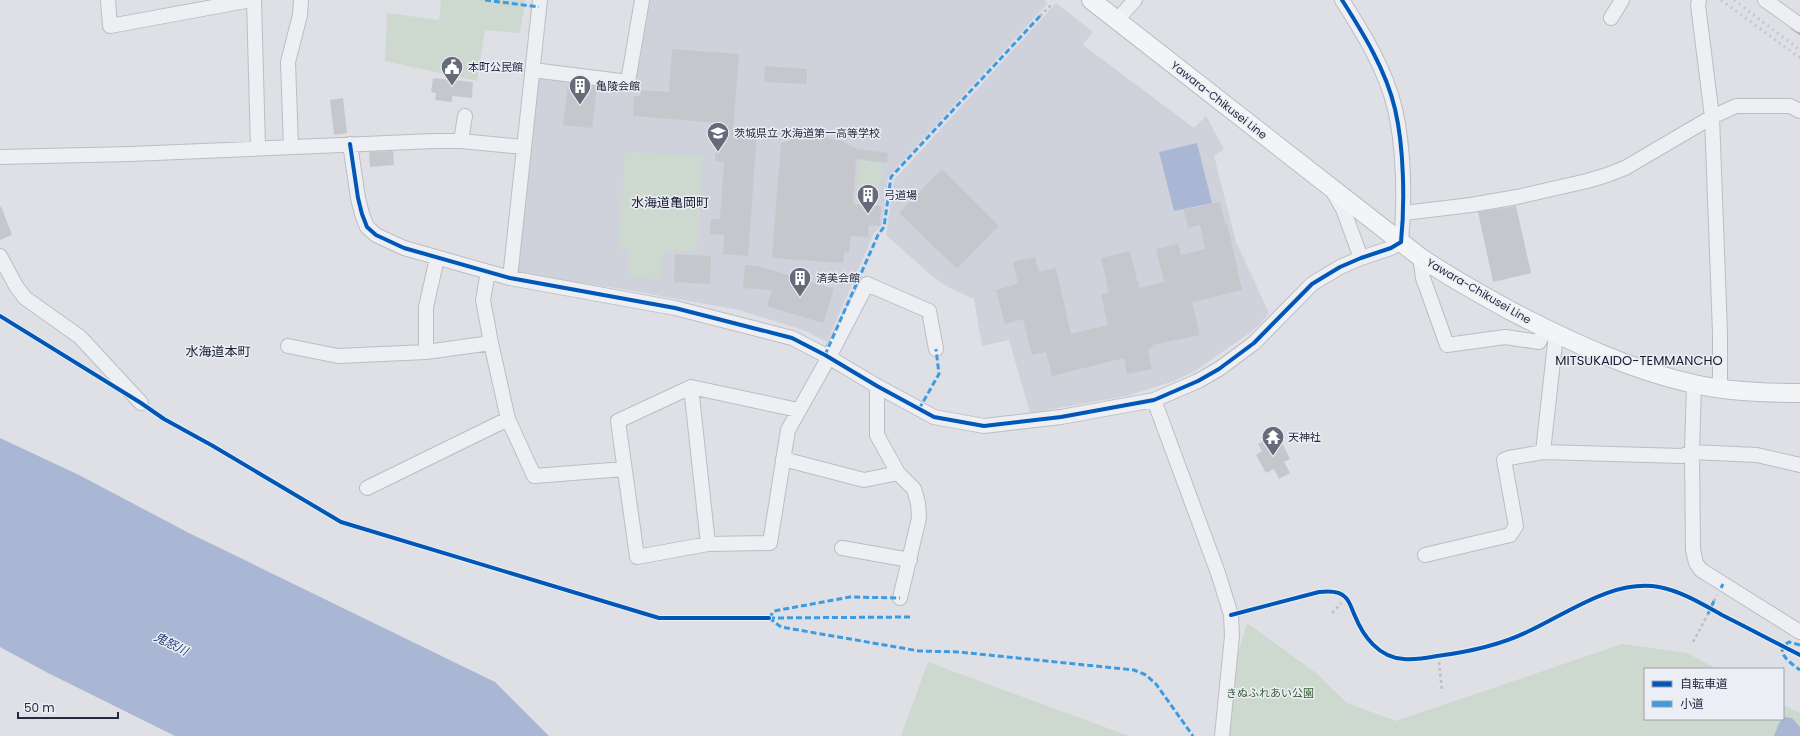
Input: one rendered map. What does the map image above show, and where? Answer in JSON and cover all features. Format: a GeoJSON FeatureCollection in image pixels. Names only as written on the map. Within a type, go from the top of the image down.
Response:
{"type":"FeatureCollection","features":[{"type":"Feature","properties":{"kind":"main road","name":"Yawara-Chikusei Line"},"geometry":{"type":"LineString","coordinates":[[1091,0],[1329,184],[1420,257],[1464,285],[1551,331],[1614,360],[1645,371],[1694,384],[1720,389],[1775,393],[1800,393]]}},
{"type":"Feature","properties":{"kind":"street"},"geometry":{"type":"LineString","coordinates":[[108,0],[110,26],[251,0]]}},
{"type":"Feature","properties":{"kind":"street"},"geometry":{"type":"LineString","coordinates":[[254,0],[258,148]]}},
{"type":"Feature","properties":{"kind":"street"},"geometry":{"type":"LineString","coordinates":[[291,147],[288,62],[300,15],[301,0]]}},
{"type":"Feature","properties":{"kind":"street"},"geometry":{"type":"LineString","coordinates":[[510,278],[540,0]]}},
{"type":"Feature","properties":{"kind":"street"},"geometry":{"type":"LineString","coordinates":[[533,70],[628,82],[642,0]]}},
{"type":"Feature","properties":{"kind":"street"},"geometry":{"type":"LineString","coordinates":[[1116,20],[1135,0]]}},
{"type":"Feature","properties":{"kind":"street"},"geometry":{"type":"LineString","coordinates":[[350,144],[358,198],[367,227],[376,235],[404,248],[510,278],[675,308],[792,338],[829,357],[877,386],[934,417],[984,426],[1061,417],[1154,400],[1198,381],[1219,369],[1254,343],[1312,284],[1340,267],[1361,258],[1381,252],[1401,242],[1404,213],[1399,140],[1395,108],[1384,75],[1366,40],[1342,0]]}},
{"type":"Feature","properties":{"kind":"street"},"geometry":{"type":"LineString","coordinates":[[1610,18],[1622,0]]}},
{"type":"Feature","properties":{"kind":"street"},"geometry":{"type":"LineString","coordinates":[[1765,0],[1800,25]]}},
{"type":"Feature","properties":{"kind":"street"},"geometry":{"type":"LineString","coordinates":[[1695,2],[1712,117],[1720,333],[1720,389]]}},
{"type":"Feature","properties":{"kind":"street"},"geometry":{"type":"LineString","coordinates":[[1404,213],[1487,203],[1600,177],[1625,168],[1712,117],[1736,106],[1790,106],[1800,111]]}},
{"type":"Feature","properties":{"kind":"street"},"geometry":{"type":"LineString","coordinates":[[461,141],[465,116]]}},
{"type":"Feature","properties":{"kind":"street"},"geometry":{"type":"LineString","coordinates":[[0,157],[461,141],[524,147]]}},
{"type":"Feature","properties":{"kind":"street"},"geometry":{"type":"LineString","coordinates":[[1329,184],[1342,209],[1361,258]]}},
{"type":"Feature","properties":{"kind":"street"},"geometry":{"type":"LineString","coordinates":[[0,256],[16,286],[25,298],[80,337],[141,403]]}},
{"type":"Feature","properties":{"kind":"street"},"geometry":{"type":"LineString","coordinates":[[1420,257],[1423,278],[1447,344],[1505,338],[1539,342],[1551,331]]}},
{"type":"Feature","properties":{"kind":"street"},"geometry":{"type":"LineString","coordinates":[[426,352],[426,307],[437,258]]}},
{"type":"Feature","properties":{"kind":"street"},"geometry":{"type":"LineString","coordinates":[[488,272],[483,300],[491,343],[508,418],[534,476],[624,469]]}},
{"type":"Feature","properties":{"kind":"street"},"geometry":{"type":"LineString","coordinates":[[798,410],[691,387],[618,421],[637,557],[708,544],[770,543],[788,430],[829,357],[867,284],[930,311],[936,349]]}},
{"type":"Feature","properties":{"kind":"street"},"geometry":{"type":"LineString","coordinates":[[1543,452],[1551,331]]}},
{"type":"Feature","properties":{"kind":"street"},"geometry":{"type":"LineString","coordinates":[[288,346],[338,356],[426,352],[491,343]]}},
{"type":"Feature","properties":{"kind":"street"},"geometry":{"type":"LineString","coordinates":[[1694,384],[1692,452],[1693,550],[1696,563],[1701,570],[1800,632]]}},
{"type":"Feature","properties":{"kind":"street"},"geometry":{"type":"LineString","coordinates":[[877,386],[877,435],[898,473],[914,489],[918,503],[919,518],[900,598]]}},
{"type":"Feature","properties":{"kind":"street"},"geometry":{"type":"LineString","coordinates":[[691,387],[708,544]]}},
{"type":"Feature","properties":{"kind":"street"},"geometry":{"type":"LineString","coordinates":[[1154,400],[1218,574],[1231,615],[1232,636],[1222,736]]}},
{"type":"Feature","properties":{"kind":"street"},"geometry":{"type":"LineString","coordinates":[[367,488],[508,418]]}},
{"type":"Feature","properties":{"kind":"street"},"geometry":{"type":"LineString","coordinates":[[1424,554],[1510,535],[1516,526],[1504,460],[1509,458],[1543,452],[1682,456],[1692,452],[1757,455],[1800,465]]}},
{"type":"Feature","properties":{"kind":"street"},"geometry":{"type":"LineString","coordinates":[[783,459],[864,480],[898,473]]}},
{"type":"Feature","properties":{"kind":"street"},"geometry":{"type":"LineString","coordinates":[[842,548],[910,560]]}},
{"type":"Feature","properties":{"kind":"path"},"geometry":{"type":"LineString","coordinates":[[1040,16],[1051,5]]}},
{"type":"Feature","properties":{"kind":"path"},"geometry":{"type":"LineString","coordinates":[[1332,613],[1341,603]]}},
{"type":"Feature","properties":{"kind":"path"},"geometry":{"type":"LineString","coordinates":[[1693,642],[1708,614]]}},
{"type":"Feature","properties":{"kind":"path"},"geometry":{"type":"LineString","coordinates":[[1439,662],[1442,691]]}},
{"type":"Feature","properties":{"kind":"shaded area","name":"茨城県立 水海道第一高等学校"},"geometry":{"type":"Polygon","coordinates":[[[647,0],[1044,0],[1048,3],[888,177],[882,225],[874,233],[827,342],[806,331],[739,310],[622,289],[514,273],[535,74],[632,86],[647,0]]]}},
{"type":"Feature","properties":{"kind":"shaded area"},"geometry":{"type":"Polygon","coordinates":[[[1056,3],[1093,32],[1083,45],[1194,128],[1206,116],[1224,149],[1214,156],[1236,242],[1269,313],[1259,325],[1248,334],[1195,371],[1174,381],[1126,396],[1030,413],[1009,340],[982,346],[974,299],[948,287],[932,276],[886,235],[894,180],[1056,3]]]}},
{"type":"Feature","properties":{"kind":"green space"},"geometry":{"type":"Polygon","coordinates":[[[441,0],[525,0],[520,33],[485,30],[477,81],[385,61],[387,13],[439,20],[441,0]]]}},
{"type":"Feature","properties":{"kind":"green space"},"geometry":{"type":"Polygon","coordinates":[[[625,152],[703,156],[697,252],[663,250],[661,279],[627,277],[629,250],[619,249],[625,152]]]}},
{"type":"Feature","properties":{"kind":"green space"},"geometry":{"type":"Polygon","coordinates":[[[860,160],[883,163],[878,206],[856,204],[860,160]]]}},
{"type":"Feature","properties":{"kind":"green space","name":"きぬふれあい公園"},"geometry":{"type":"Polygon","coordinates":[[[1247,623],[1316,673],[1347,703],[1396,721],[1622,644],[1687,653],[1715,668],[1644,668],[1644,720],[1784,720],[1784,705],[1800,713],[1800,736],[1214,736],[1247,623]]]}},
{"type":"Feature","properties":{"kind":"green space"},"geometry":{"type":"Polygon","coordinates":[[[928,662],[1129,736],[901,736],[928,662]]]}},
{"type":"Feature","properties":{"kind":"water"},"geometry":{"type":"Polygon","coordinates":[[[1197,143],[1212,203],[1174,211],[1159,152],[1197,143]]]}},
{"type":"Feature","properties":{"kind":"water","name":"鬼怒川"},"geometry":{"type":"Polygon","coordinates":[[[0,438],[79,475],[189,533],[495,682],[549,736],[175,736],[48,673],[0,647],[0,438]]]}},
{"type":"Feature","properties":{"kind":"water"},"geometry":{"type":"Polygon","coordinates":[[[1784,718],[1792,718],[1800,727],[1800,736],[1774,736],[1779,723],[1784,720],[1784,718]]]}},
{"type":"Feature","properties":{"kind":"building"},"geometry":{"type":"Polygon","coordinates":[[[672,49],[739,54],[733,129],[757,131],[748,256],[723,254],[724,235],[710,234],[711,219],[720,219],[724,162],[715,161],[718,123],[633,116],[634,96],[640,96],[640,90],[669,92],[672,49]]]}},
{"type":"Feature","properties":{"kind":"building"},"geometry":{"type":"Polygon","coordinates":[[[765,66],[807,69],[807,84],[764,82],[765,66]]]}},
{"type":"Feature","properties":{"kind":"building","name":"本町公民館"},"geometry":{"type":"Polygon","coordinates":[[[433,78],[473,82],[472,98],[452,96],[452,102],[435,100],[436,93],[431,92],[433,78]]]}},
{"type":"Feature","properties":{"kind":"building","name":"亀陵会館"},"geometry":{"type":"Polygon","coordinates":[[[568,83],[597,87],[592,128],[563,125],[568,83]]]}},
{"type":"Feature","properties":{"kind":"building"},"geometry":{"type":"Polygon","coordinates":[[[343,98],[347,133],[334,135],[330,100],[343,98]]]}},
{"type":"Feature","properties":{"kind":"building"},"geometry":{"type":"Polygon","coordinates":[[[817,136],[842,141],[857,149],[888,153],[887,163],[856,159],[853,204],[881,206],[880,226],[869,225],[868,237],[851,236],[849,253],[844,252],[843,263],[772,258],[781,143],[800,137],[817,136]]]}},
{"type":"Feature","properties":{"kind":"building"},"geometry":{"type":"Polygon","coordinates":[[[393,151],[394,165],[370,167],[369,152],[393,151]]]}},
{"type":"Feature","properties":{"kind":"building"},"geometry":{"type":"Polygon","coordinates":[[[942,169],[999,226],[957,269],[899,213],[942,169]]]}},
{"type":"Feature","properties":{"kind":"building"},"geometry":{"type":"Polygon","coordinates":[[[1220,202],[1225,224],[1227,223],[1242,290],[1192,302],[1200,335],[1152,345],[1153,347],[1148,349],[1152,369],[1127,374],[1124,358],[1052,376],[1046,352],[1032,355],[1023,319],[1005,324],[996,290],[1018,284],[1013,262],[1035,257],[1039,272],[1056,268],[1071,334],[1108,325],[1101,294],[1109,293],[1101,258],[1130,251],[1139,288],[1164,282],[1156,249],[1178,244],[1181,255],[1205,249],[1200,225],[1188,228],[1184,210],[1220,202]]]}},
{"type":"Feature","properties":{"kind":"building"},"geometry":{"type":"Polygon","coordinates":[[[1,206],[12,235],[0,240],[0,207],[1,206]]]}},
{"type":"Feature","properties":{"kind":"building"},"geometry":{"type":"Polygon","coordinates":[[[1516,206],[1531,273],[1493,282],[1478,212],[1516,206]]]}},
{"type":"Feature","properties":{"kind":"building"},"geometry":{"type":"Polygon","coordinates":[[[675,254],[711,256],[710,284],[674,282],[675,254]]]}},
{"type":"Feature","properties":{"kind":"building","name":"済美会館"},"geometry":{"type":"Polygon","coordinates":[[[745,265],[759,266],[834,289],[823,323],[767,306],[772,290],[743,288],[745,265]]]}},
{"type":"Feature","properties":{"kind":"building","name":"天神社"},"geometry":{"type":"Polygon","coordinates":[[[1270,437],[1275,445],[1281,441],[1290,459],[1284,462],[1290,473],[1279,479],[1274,469],[1266,473],[1256,455],[1262,451],[1258,444],[1270,437]]]}},
{"type":"Feature","properties":{"kind":"waterway"},"geometry":{"type":"LineString","coordinates":[[1793,28],[1800,33]]}},
{"type":"Feature","properties":{"kind":"railway"},"geometry":{"type":"LineString","coordinates":[[1721,0],[1800,58]]}},
{"type":"Feature","properties":{"kind":"railway"},"geometry":{"type":"LineString","coordinates":[[1734,0],[1800,50]]}},
{"type":"Feature","properties":{"kind":"marked path"},"geometry":{"type":"LineString","coordinates":[[485,0],[539,7]]}},
{"type":"Feature","properties":{"kind":"marked path"},"geometry":{"type":"LineString","coordinates":[[825,355],[878,235],[884,227],[891,177],[1040,16]]}},
{"type":"Feature","properties":{"kind":"marked path"},"geometry":{"type":"LineString","coordinates":[[919,409],[939,374],[936,349]]}},
{"type":"Feature","properties":{"kind":"marked path"},"geometry":{"type":"LineString","coordinates":[[1721,588],[1723,584]]}},
{"type":"Feature","properties":{"kind":"marked path"},"geometry":{"type":"LineString","coordinates":[[769,618],[774,611],[850,597],[900,598]]}},
{"type":"Feature","properties":{"kind":"marked path"},"geometry":{"type":"LineString","coordinates":[[1708,614],[1714,601]]}},
{"type":"Feature","properties":{"kind":"marked path"},"geometry":{"type":"LineString","coordinates":[[769,618],[912,617]]}},
{"type":"Feature","properties":{"kind":"marked path"},"geometry":{"type":"LineString","coordinates":[[769,618],[781,627],[919,651],[959,652],[1134,670],[1146,675],[1156,684],[1193,736]]}},
{"type":"Feature","properties":{"kind":"marked path"},"geometry":{"type":"LineString","coordinates":[[1800,645],[1789,642],[1782,649],[1785,657],[1800,670]]}},
{"type":"Feature","properties":{"kind":"cycle path"},"geometry":{"type":"LineString","coordinates":[[350,144],[358,198],[367,227],[376,235],[404,248],[510,278],[675,308],[792,338],[934,417],[984,426],[1061,417],[1154,400],[1198,381],[1219,369],[1254,343],[1312,284],[1340,267],[1391,248],[1401,242],[1403,175],[1400,140],[1395,109],[1380,66],[1366,39],[1342,0]]}},
{"type":"Feature","properties":{"kind":"cycle path"},"geometry":{"type":"LineString","coordinates":[[0,316],[141,403],[164,419],[213,446],[341,522],[659,618],[769,618]]}},
{"type":"Feature","properties":{"kind":"cycle path"},"geometry":{"type":"LineString","coordinates":[[1231,615],[1319,592],[1336,592],[1340,593],[1350,603],[1358,624],[1373,645],[1387,655],[1395,658],[1416,659],[1494,645],[1527,632],[1607,593],[1624,588],[1641,586],[1659,587],[1691,598],[1800,655]]}},
{"type":"Feature","properties":{"kind":"place","name":"本町公民館"},"geometry":{"type":"Point","coordinates":[452,86]}},
{"type":"Feature","properties":{"kind":"place","name":"亀陵会館"},"geometry":{"type":"Point","coordinates":[580,106]}},
{"type":"Feature","properties":{"kind":"place","name":"茨城県立 水海道第一高等学校"},"geometry":{"type":"Point","coordinates":[718,152]}},
{"type":"Feature","properties":{"kind":"place","name":"弓道場"},"geometry":{"type":"Point","coordinates":[868,214]}},
{"type":"Feature","properties":{"kind":"place","name":"済美会館"},"geometry":{"type":"Point","coordinates":[800,298]}},
{"type":"Feature","properties":{"kind":"place","name":"天神社"},"geometry":{"type":"Point","coordinates":[1273,456]}},
{"type":"Feature","properties":{"kind":"district","name":"水海道亀岡町"},"geometry":{"type":"Point","coordinates":[670,202]}},
{"type":"Feature","properties":{"kind":"district","name":"水海道本町"},"geometry":{"type":"Point","coordinates":[218,351]}},
{"type":"Feature","properties":{"kind":"district","name":"MITSUKAIDO-TEMMANCHO"},"geometry":{"type":"Point","coordinates":[1639,360]}}]}
